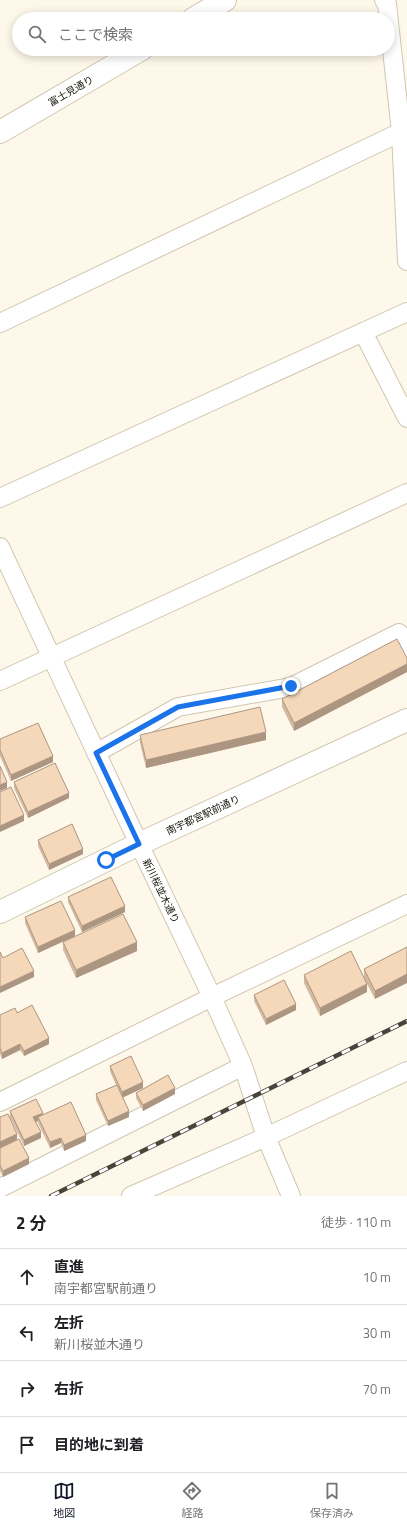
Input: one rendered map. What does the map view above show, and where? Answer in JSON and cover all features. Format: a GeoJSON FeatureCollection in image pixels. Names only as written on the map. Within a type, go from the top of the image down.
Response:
{"type":"FeatureCollection","features":[{"type":"Feature","properties":{"kind":"street"},"geometry":{"type":"LineString","coordinates":[[205,12],[225,0]]}},
{"type":"Feature","properties":{"kind":"street"},"geometry":{"type":"LineString","coordinates":[[384,0],[387,4],[388,12]]}},
{"type":"Feature","properties":{"kind":"street","name":"富士見通り"},"geometry":{"type":"LineString","coordinates":[[0,132],[130,56]]}},
{"type":"Feature","properties":{"kind":"street"},"geometry":{"type":"LineString","coordinates":[[393,56],[402,132],[407,261]]}},
{"type":"Feature","properties":{"kind":"street"},"geometry":{"type":"LineString","coordinates":[[0,323],[402,132]]}},
{"type":"Feature","properties":{"kind":"street"},"geometry":{"type":"LineString","coordinates":[[0,498],[407,312]]}},
{"type":"Feature","properties":{"kind":"street"},"geometry":{"type":"LineString","coordinates":[[362,332],[407,418]]}},
{"type":"Feature","properties":{"kind":"street"},"geometry":{"type":"LineString","coordinates":[[0,681],[407,493]]}},
{"type":"Feature","properties":{"kind":"street","name":"新川桜並木通り"},"geometry":{"type":"LineString","coordinates":[[0,547],[243,1066],[266,1137],[291,1196]]}},
{"type":"Feature","properties":{"kind":"street"},"geometry":{"type":"LineString","coordinates":[[96,753],[178,707],[291,686],[399,633],[407,648]]}},
{"type":"Feature","properties":{"kind":"street","name":"南宇都宮駅前通り"},"geometry":{"type":"LineString","coordinates":[[0,912],[139,844],[407,720]]}},
{"type":"Feature","properties":{"kind":"street"},"geometry":{"type":"LineString","coordinates":[[0,1102],[212,997],[407,904]]}},
{"type":"Feature","properties":{"kind":"street"},"geometry":{"type":"LineString","coordinates":[[0,1188],[243,1066]]}},
{"type":"Feature","properties":{"kind":"street"},"geometry":{"type":"LineString","coordinates":[[131,1196],[266,1137],[407,1071]]}},
{"type":"Feature","properties":{"kind":"building"},"geometry":{"type":"Polygon","coordinates":[[[397,639],[407,658],[407,664],[294,723],[282,699],[397,639]]]}},
{"type":"Feature","properties":{"kind":"building"},"geometry":{"type":"Polygon","coordinates":[[[260,707],[266,732],[146,760],[140,735],[260,707]]]}},
{"type":"Feature","properties":{"kind":"building"},"geometry":{"type":"Polygon","coordinates":[[[38,723],[53,756],[11,775],[0,750],[0,739],[38,723]]]}},
{"type":"Feature","properties":{"kind":"building"},"geometry":{"type":"Polygon","coordinates":[[[55,763],[69,793],[28,812],[14,782],[55,763]]]}},
{"type":"Feature","properties":{"kind":"building"},"geometry":{"type":"Polygon","coordinates":[[[0,766],[7,782],[0,785],[0,766]]]}},
{"type":"Feature","properties":{"kind":"building"},"geometry":{"type":"Polygon","coordinates":[[[11,787],[24,815],[0,826],[0,792],[11,787]]]}},
{"type":"Feature","properties":{"kind":"building"},"geometry":{"type":"Polygon","coordinates":[[[72,824],[83,849],[49,864],[38,840],[72,824]]]}},
{"type":"Feature","properties":{"kind":"building"},"geometry":{"type":"Polygon","coordinates":[[[111,877],[125,906],[82,926],[68,897],[111,877]]]}},
{"type":"Feature","properties":{"kind":"building"},"geometry":{"type":"Polygon","coordinates":[[[61,901],[75,930],[38,947],[25,917],[61,901]]]}},
{"type":"Feature","properties":{"kind":"building"},"geometry":{"type":"Polygon","coordinates":[[[123,914],[137,942],[76,970],[63,942],[123,914]]]}},
{"type":"Feature","properties":{"kind":"building"},"geometry":{"type":"Polygon","coordinates":[[[407,947],[407,974],[375,991],[364,969],[407,947]]]}},
{"type":"Feature","properties":{"kind":"building"},"geometry":{"type":"Polygon","coordinates":[[[22,948],[34,971],[0,987],[0,952],[3,958],[22,948]]]}},
{"type":"Feature","properties":{"kind":"building"},"geometry":{"type":"Polygon","coordinates":[[[351,951],[367,984],[320,1008],[304,975],[351,951]]]}},
{"type":"Feature","properties":{"kind":"building"},"geometry":{"type":"Polygon","coordinates":[[[284,980],[296,1004],[266,1019],[254,995],[284,980]]]}},
{"type":"Feature","properties":{"kind":"building"},"geometry":{"type":"Polygon","coordinates":[[[32,1005],[49,1038],[24,1051],[20,1044],[2,1053],[0,1048],[0,1015],[15,1008],[17,1013],[32,1005]]]}},
{"type":"Feature","properties":{"kind":"building"},"geometry":{"type":"Polygon","coordinates":[[[131,1056],[143,1082],[122,1092],[110,1066],[131,1056]]]}},
{"type":"Feature","properties":{"kind":"building"},"geometry":{"type":"Polygon","coordinates":[[[168,1075],[175,1088],[143,1105],[136,1093],[168,1075]]]}},
{"type":"Feature","properties":{"kind":"building"},"geometry":{"type":"Polygon","coordinates":[[[117,1085],[129,1111],[108,1121],[96,1094],[117,1085]]]}},
{"type":"Feature","properties":{"kind":"building"},"geometry":{"type":"Polygon","coordinates":[[[36,1099],[43,1113],[33,1117],[41,1132],[24,1140],[10,1111],[36,1099]]]}},
{"type":"Feature","properties":{"kind":"building"},"geometry":{"type":"Polygon","coordinates":[[[71,1102],[86,1135],[64,1145],[61,1138],[50,1142],[38,1117],[71,1102]]]}},
{"type":"Feature","properties":{"kind":"building"},"geometry":{"type":"Polygon","coordinates":[[[8,1114],[17,1134],[0,1142],[0,1117],[8,1114]]]}},
{"type":"Feature","properties":{"kind":"building"},"geometry":{"type":"Polygon","coordinates":[[[19,1139],[29,1158],[3,1171],[0,1165],[0,1148],[19,1139]]]}},
{"type":"Feature","properties":{"kind":"railway"},"geometry":{"type":"LineString","coordinates":[[51,1196],[407,1021]]}},
{"type":"Feature","properties":{"kind":"route"},"geometry":{"type":"LineString","coordinates":[[106,860],[139,844],[96,753],[178,707],[291,686]]}}]}
